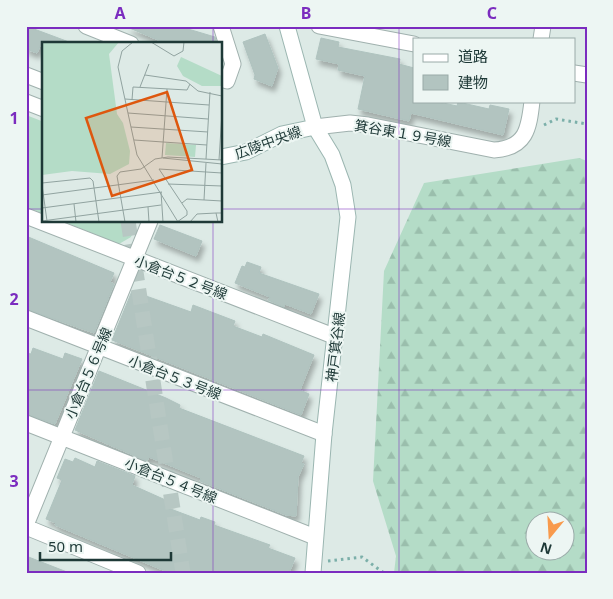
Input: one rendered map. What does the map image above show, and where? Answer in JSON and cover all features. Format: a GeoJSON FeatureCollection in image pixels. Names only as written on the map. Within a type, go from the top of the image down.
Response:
{"type":"FeatureCollection","features":[{"type":"Feature","properties":{"kind":"street"},"geometry":{"type":"LineString","coordinates":[[86,26],[126,42]]}},
{"type":"Feature","properties":{"kind":"street"},"geometry":{"type":"LineString","coordinates":[[220,26],[233,64],[228,81],[222,79]]}},
{"type":"Feature","properties":{"kind":"street"},"geometry":{"type":"LineString","coordinates":[[287,26],[315,127]]}},
{"type":"Feature","properties":{"kind":"street"},"geometry":{"type":"LineString","coordinates":[[319,26],[413,44]]}},
{"type":"Feature","properties":{"kind":"street"},"geometry":{"type":"LineString","coordinates":[[26,75],[42,81]]}},
{"type":"Feature","properties":{"kind":"street"},"geometry":{"type":"LineString","coordinates":[[26,102],[42,108]]}},
{"type":"Feature","properties":{"kind":"street"},"geometry":{"type":"LineString","coordinates":[[523,139],[529,127],[532,102]]}},
{"type":"Feature","properties":{"kind":"street","name":"箕谷東１９号線"},"geometry":{"type":"LineString","coordinates":[[315,127],[350,123],[368,125],[494,150],[504,150],[523,139]]}},
{"type":"Feature","properties":{"kind":"street","name":"広陵中央線"},"geometry":{"type":"LineString","coordinates":[[222,157],[246,152],[288,132],[315,127]]}},
{"type":"Feature","properties":{"kind":"street","name":"神戸箕谷線"},"geometry":{"type":"LineString","coordinates":[[314,567],[324,434],[348,230],[348,210],[337,169],[315,127]]}},
{"type":"Feature","properties":{"kind":"street","name":"小倉台５２号線"},"geometry":{"type":"LineString","coordinates":[[26,216],[336,338]]}},
{"type":"Feature","properties":{"kind":"street","name":"小倉台５６号線"},"geometry":{"type":"LineString","coordinates":[[26,526],[150,222]]}},
{"type":"Feature","properties":{"kind":"street","name":"小倉台５３号線"},"geometry":{"type":"LineString","coordinates":[[26,318],[324,434]]}},
{"type":"Feature","properties":{"kind":"street","name":"小倉台５４号線"},"geometry":{"type":"LineString","coordinates":[[26,423],[315,537]]}},
{"type":"Feature","properties":{"kind":"street"},"geometry":{"type":"LineString","coordinates":[[26,526],[138,573]]}},
{"type":"Feature","properties":{"kind":"path"},"geometry":{"type":"LineString","coordinates":[[523,139],[556,119],[587,124]]}},
{"type":"Feature","properties":{"kind":"path"},"geometry":{"type":"LineString","coordinates":[[314,567],[362,557],[384,573]]}},
{"type":"Feature","properties":{"kind":"green space"},"geometry":{"type":"Polygon","coordinates":[[[26,115],[42,121],[42,213],[26,207],[26,115]]]}},
{"type":"Feature","properties":{"kind":"green space"},"geometry":{"type":"Polygon","coordinates":[[[579,158],[587,161],[587,573],[394,573],[396,556],[373,481],[384,271],[424,183],[579,158]]]}},
{"type":"Feature","properties":{"kind":"green space"},"geometry":{"type":"Polygon","coordinates":[[[64,222],[137,222],[131,237],[119,244],[64,222]]]}},
{"type":"Feature","properties":{"kind":"building"},"geometry":{"type":"Polygon","coordinates":[[[26,26],[69,42],[42,42],[37,53],[26,49],[26,26]]]}},
{"type":"Feature","properties":{"kind":"building"},"geometry":{"type":"Polygon","coordinates":[[[178,26],[215,37],[216,42],[163,42],[127,27],[178,26]]]}},
{"type":"Feature","properties":{"kind":"building"},"geometry":{"type":"Polygon","coordinates":[[[265,34],[278,68],[272,86],[254,79],[255,75],[243,42],[265,34]]]}},
{"type":"Feature","properties":{"kind":"building"},"geometry":{"type":"Polygon","coordinates":[[[321,38],[339,42],[338,47],[400,59],[399,64],[413,68],[413,102],[439,102],[457,106],[458,102],[489,109],[490,105],[509,109],[503,135],[411,113],[409,121],[358,109],[365,76],[338,70],[339,64],[316,59],[321,38]]]}},
{"type":"Feature","properties":{"kind":"building"},"geometry":{"type":"Polygon","coordinates":[[[160,225],[202,241],[196,256],[154,239],[160,225]]]}},
{"type":"Feature","properties":{"kind":"building"},"geometry":{"type":"Polygon","coordinates":[[[26,236],[114,273],[110,282],[114,284],[94,333],[26,309],[26,236]]]}},
{"type":"Feature","properties":{"kind":"building"},"geometry":{"type":"Polygon","coordinates":[[[247,262],[261,267],[259,273],[319,294],[311,314],[285,304],[284,307],[268,300],[270,297],[235,283],[242,266],[245,267],[247,262]]]}},
{"type":"Feature","properties":{"kind":"building"},"geometry":{"type":"Polygon","coordinates":[[[132,291],[191,312],[193,305],[235,321],[233,326],[262,337],[263,334],[314,355],[300,390],[309,394],[301,415],[112,340],[132,291]]]}},
{"type":"Feature","properties":{"kind":"building"},"geometry":{"type":"Polygon","coordinates":[[[33,348],[63,359],[65,353],[82,359],[55,424],[26,414],[26,353],[31,354],[33,348]]]}},
{"type":"Feature","properties":{"kind":"building"},"geometry":{"type":"Polygon","coordinates":[[[99,371],[166,398],[180,405],[179,408],[304,456],[301,463],[304,464],[298,477],[296,516],[286,515],[200,481],[201,478],[149,457],[147,461],[75,430],[99,371]]]}},
{"type":"Feature","properties":{"kind":"building"},"geometry":{"type":"Polygon","coordinates":[[[75,458],[95,467],[97,461],[135,476],[132,485],[170,502],[168,508],[200,520],[201,517],[215,522],[214,525],[270,545],[268,548],[295,558],[289,573],[170,573],[55,525],[56,523],[46,519],[62,480],[57,478],[65,459],[73,462],[75,458]]]}},
{"type":"Feature","properties":{"kind":"building"},"geometry":{"type":"Polygon","coordinates":[[[26,556],[67,572],[67,573],[26,573],[26,556]]]}},
{"type":"Feature","properties":{"kind":"tunnel"},"geometry":{"type":"LineString","coordinates":[[128,222],[183,573]]}}]}
